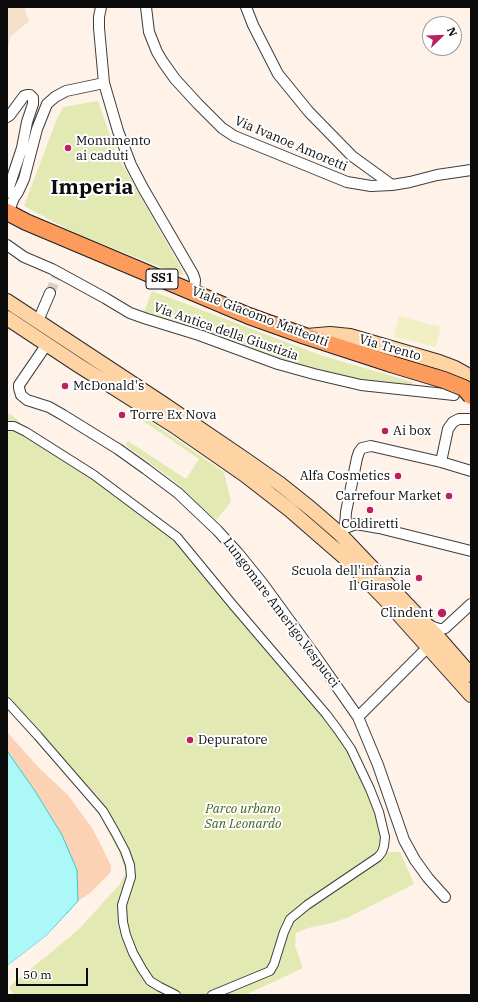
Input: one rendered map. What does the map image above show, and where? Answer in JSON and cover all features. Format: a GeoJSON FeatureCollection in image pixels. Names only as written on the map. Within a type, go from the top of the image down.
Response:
{"type":"FeatureCollection","features":[{"type":"Feature","properties":{"kind":"main road","name":"Viale Giacomo Matteotti"},"geometry":{"type":"LineString","coordinates":[[8,213],[26,222],[249,316],[305,336],[444,380],[464,388],[471,396]]}},
{"type":"Feature","properties":{"kind":"main road"},"geometry":{"type":"LineString","coordinates":[[7,301],[162,403],[274,480],[310,508],[342,530],[471,675]]}},
{"type":"Feature","properties":{"kind":"main road"},"geometry":{"type":"LineString","coordinates":[[7,318],[173,425],[246,475],[315,530],[386,599],[471,695]]}},
{"type":"Feature","properties":{"kind":"main road","name":"Via Trento"},"geometry":{"type":"LineString","coordinates":[[305,336],[330,334],[350,336],[439,362],[455,368],[471,377]]}},
{"type":"Feature","properties":{"kind":"main road"},"geometry":{"type":"LineString","coordinates":[[367,356],[373,346],[379,344]]}},
{"type":"Feature","properties":{"kind":"main road"},"geometry":{"type":"LineString","coordinates":[[315,530],[323,535],[335,536],[342,530]]}},
{"type":"Feature","properties":{"kind":"main road"},"geometry":{"type":"LineString","coordinates":[[342,530],[337,538],[338,545],[344,557]]}},
{"type":"Feature","properties":{"kind":"main road"},"geometry":{"type":"LineString","coordinates":[[428,647],[432,645],[440,646],[453,655]]}},
{"type":"Feature","properties":{"kind":"street"},"geometry":{"type":"LineString","coordinates":[[101,7],[99,28],[104,83],[118,131],[131,165],[143,188],[193,274],[195,280],[194,292]]}},
{"type":"Feature","properties":{"kind":"street","name":"Via Ivanoe Amoretti"},"geometry":{"type":"LineString","coordinates":[[146,7],[150,32],[157,52],[163,62],[198,104],[222,128],[242,140],[347,182],[371,186],[392,185],[437,175],[471,170]]}},
{"type":"Feature","properties":{"kind":"street"},"geometry":{"type":"LineString","coordinates":[[246,7],[278,74],[309,112],[352,156],[392,185]]}},
{"type":"Feature","properties":{"kind":"street"},"geometry":{"type":"LineString","coordinates":[[8,213],[24,179],[37,129],[48,104],[55,97],[66,91],[104,83]]}},
{"type":"Feature","properties":{"kind":"street"},"geometry":{"type":"LineString","coordinates":[[7,117],[24,96],[27,95],[33,98],[33,104],[27,122],[22,148],[9,187],[14,198]]}},
{"type":"Feature","properties":{"kind":"street","name":"Via Antica della Giustizia"},"geometry":{"type":"LineString","coordinates":[[7,245],[24,257],[52,269],[105,298],[129,315],[199,335],[278,364],[314,374],[361,385],[454,395]]}},
{"type":"Feature","properties":{"kind":"street"},"geometry":{"type":"LineString","coordinates":[[38,321],[50,293]]}},
{"type":"Feature","properties":{"kind":"street","name":"Lungomare Amerigo Vespucci"},"geometry":{"type":"LineString","coordinates":[[47,344],[19,385],[20,395],[27,400],[41,404],[58,412],[118,449],[178,493],[217,530],[238,553],[263,584],[358,717],[378,764],[404,840],[415,860],[428,878],[445,897]]}},
{"type":"Feature","properties":{"kind":"street"},"geometry":{"type":"LineString","coordinates":[[442,462],[448,429],[453,422],[459,419],[471,419]]}},
{"type":"Feature","properties":{"kind":"street"},"geometry":{"type":"LineString","coordinates":[[7,426],[14,426],[26,432],[94,475],[177,537],[338,730],[351,748],[379,812],[385,837],[384,846],[378,857],[290,919],[284,932],[274,964],[270,971],[212,995]]}},
{"type":"Feature","properties":{"kind":"street"},"geometry":{"type":"LineString","coordinates":[[342,530],[356,458],[362,448],[371,446],[469,468]]}},
{"type":"Feature","properties":{"kind":"street"},"geometry":{"type":"LineString","coordinates":[[342,530],[356,524],[379,528],[471,551]]}},
{"type":"Feature","properties":{"kind":"street"},"geometry":{"type":"LineString","coordinates":[[421,620],[433,627],[442,629],[445,628],[471,604]]}},
{"type":"Feature","properties":{"kind":"street"},"geometry":{"type":"LineString","coordinates":[[358,717],[428,647]]}},
{"type":"Feature","properties":{"kind":"street"},"geometry":{"type":"LineString","coordinates":[[7,702],[103,811],[125,851],[130,865],[131,877],[122,905],[123,922],[133,953],[150,981],[176,995]]}},
{"type":"Feature","properties":{"kind":"shaded area"},"geometry":{"type":"Polygon","coordinates":[[[7,7],[24,7],[29,21],[10,37],[7,55],[7,7]]]}},
{"type":"Feature","properties":{"kind":"green space"},"geometry":{"type":"Polygon","coordinates":[[[98,101],[116,153],[182,270],[183,276],[75,233],[24,206],[56,121],[63,107],[98,101]]]}},
{"type":"Feature","properties":{"kind":"green space"},"geometry":{"type":"Polygon","coordinates":[[[152,291],[320,355],[412,382],[412,387],[346,378],[276,359],[144,312],[152,291]]]}},
{"type":"Feature","properties":{"kind":"green space"},"geometry":{"type":"Polygon","coordinates":[[[399,316],[441,327],[436,347],[394,337],[399,316]]]}},
{"type":"Feature","properties":{"kind":"green space","name":"Parco urbano San Leonardo"},"geometry":{"type":"Polygon","coordinates":[[[7,413],[12,415],[28,430],[179,535],[331,715],[381,809],[389,838],[387,852],[400,852],[414,884],[349,917],[332,923],[308,928],[296,933],[295,946],[303,968],[245,995],[14,995],[9,987],[79,929],[119,885],[126,873],[119,852],[96,809],[7,709],[7,413]]]}},
{"type":"Feature","properties":{"kind":"green space"},"geometry":{"type":"Polygon","coordinates":[[[138,413],[224,472],[231,502],[216,520],[180,489],[181,487],[169,477],[125,445],[128,441],[186,479],[199,459],[136,416],[138,413]]]}},
{"type":"Feature","properties":{"kind":"sand"},"geometry":{"type":"Polygon","coordinates":[[[7,732],[39,768],[68,795],[92,828],[111,866],[111,872],[90,893],[78,901],[77,870],[62,835],[35,791],[7,751],[7,732]]]}},
{"type":"Feature","properties":{"kind":"water"},"geometry":{"type":"Polygon","coordinates":[[[7,751],[35,791],[62,835],[77,870],[78,901],[46,936],[7,966],[7,751]]]}},
{"type":"Feature","properties":{"kind":"pier"},"geometry":{"type":"Polygon","coordinates":[[[80,900],[80,902],[48,938],[7,968],[7,966],[46,936],[80,900]]]}},
{"type":"Feature","properties":{"kind":"tunnel"},"geometry":{"type":"LineString","coordinates":[[50,293],[58,273]]}},
{"type":"Feature","properties":{"kind":"place","name":"Monumento ai caduti"},"geometry":{"type":"Point","coordinates":[68,148]}},
{"type":"Feature","properties":{"kind":"place","name":"McDonald's"},"geometry":{"type":"Point","coordinates":[65,386]}},
{"type":"Feature","properties":{"kind":"place","name":"Torre Ex Nova"},"geometry":{"type":"Point","coordinates":[122,415]}},
{"type":"Feature","properties":{"kind":"place","name":"Ai box"},"geometry":{"type":"Point","coordinates":[385,431]}},
{"type":"Feature","properties":{"kind":"place","name":"Alfa Cosmetics"},"geometry":{"type":"Point","coordinates":[398,476]}},
{"type":"Feature","properties":{"kind":"place","name":"Carrefour Market"},"geometry":{"type":"Point","coordinates":[449,496]}},
{"type":"Feature","properties":{"kind":"place","name":"Coldiretti"},"geometry":{"type":"Point","coordinates":[370,510]}},
{"type":"Feature","properties":{"kind":"place","name":"Scuola dell'infanzia Il Girasole"},"geometry":{"type":"Point","coordinates":[419,578]}},
{"type":"Feature","properties":{"kind":"place","name":"Clindent"},"geometry":{"type":"Point","coordinates":[442,613]}},
{"type":"Feature","properties":{"kind":"place","name":"Depuratore"},"geometry":{"type":"Point","coordinates":[190,740]}},
{"type":"Feature","properties":{"kind":"district","name":"Imperia"},"geometry":{"type":"Point","coordinates":[92,188]}}]}
